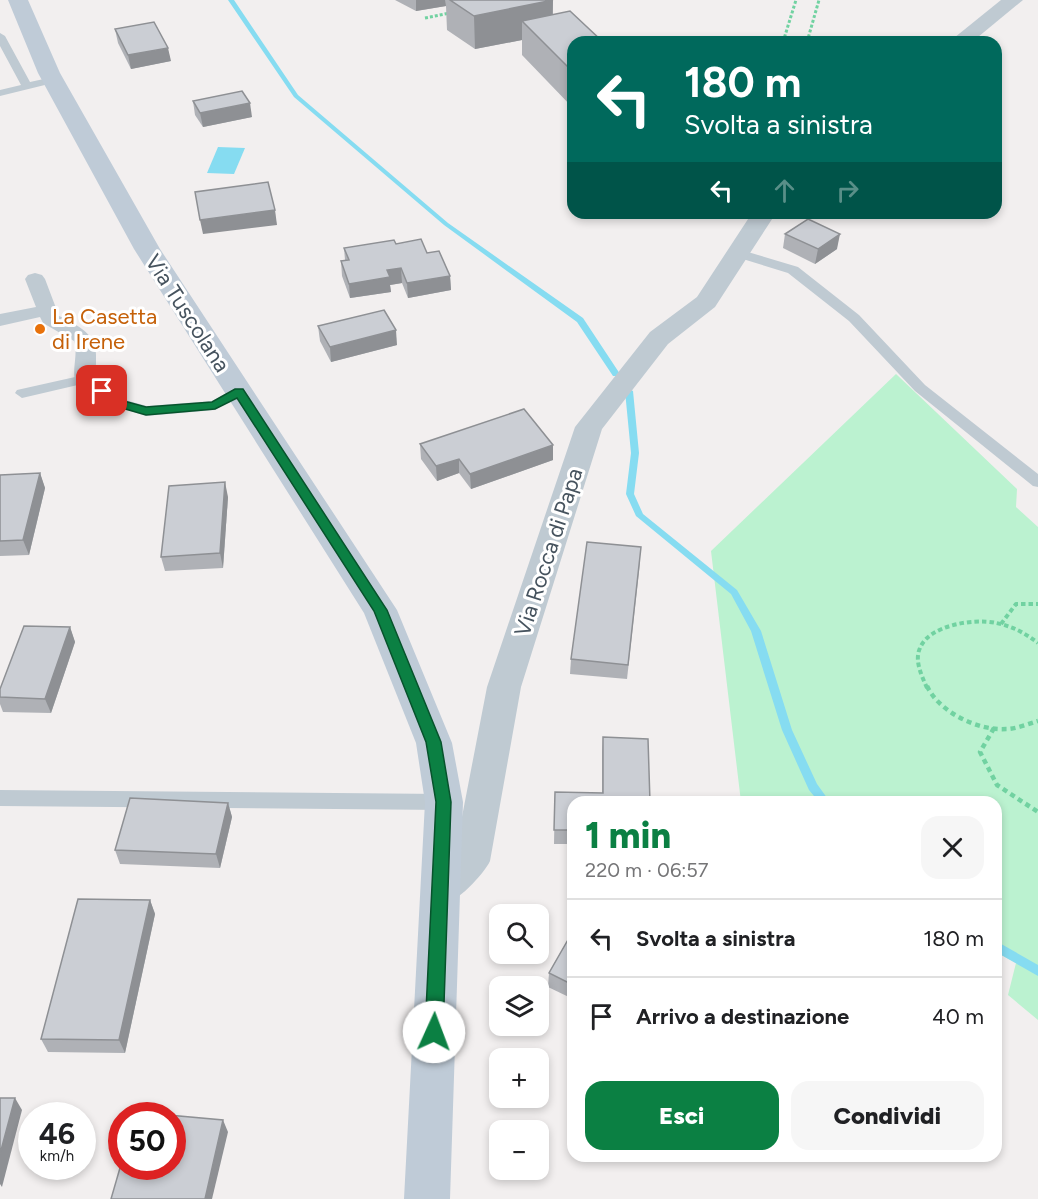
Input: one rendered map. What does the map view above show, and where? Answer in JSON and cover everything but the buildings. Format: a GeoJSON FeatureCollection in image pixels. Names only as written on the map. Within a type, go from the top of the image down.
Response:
{"type":"FeatureCollection","features":[{"type":"Feature","properties":{"kind":"main road","name":"Via Tuscolana"},"geometry":{"type":"LineString","coordinates":[[18,0],[40,83],[380,610],[434,742],[444,802],[427,1199]]}},
{"type":"Feature","properties":{"kind":"street"},"geometry":{"type":"LineString","coordinates":[[967,36],[1013,0]]}},
{"type":"Feature","properties":{"kind":"street","name":"Via Rocca di Papa"},"geometry":{"type":"LineString","coordinates":[[440,889],[472,861],[504,687],[589,427],[659,338],[706,302],[760,219]]}},
{"type":"Feature","properties":{"kind":"street"},"geometry":{"type":"LineString","coordinates":[[35,279],[50,319],[81,334],[86,343],[84,379]]}},
{"type":"Feature","properties":{"kind":"street"},"geometry":{"type":"LineString","coordinates":[[0,320],[47,310]]}},
{"type":"Feature","properties":{"kind":"lane"},"geometry":{"type":"LineString","coordinates":[[0,36],[40,83],[0,93]]}},
{"type":"Feature","properties":{"kind":"lane"},"geometry":{"type":"LineString","coordinates":[[738,253],[793,270],[854,318],[920,388],[1038,482]]}},
{"type":"Feature","properties":{"kind":"lane"},"geometry":{"type":"LineString","coordinates":[[22,393],[84,379],[120,403],[146,411],[215,405],[239,391]]}},
{"type":"Feature","properties":{"kind":"lane"},"geometry":{"type":"LineString","coordinates":[[0,798],[444,802]]}},
{"type":"Feature","properties":{"kind":"path"},"geometry":{"type":"LineString","coordinates":[[785,36],[796,0]]}},
{"type":"Feature","properties":{"kind":"path"},"geometry":{"type":"LineString","coordinates":[[809,36],[819,0]]}},
{"type":"Feature","properties":{"kind":"path"},"geometry":{"type":"LineString","coordinates":[[425,18],[459,12]]}},
{"type":"Feature","properties":{"kind":"path"},"geometry":{"type":"LineString","coordinates":[[1001,624],[1016,604],[1038,604]]}},
{"type":"Feature","properties":{"kind":"path"},"geometry":{"type":"LineString","coordinates":[[1038,643],[1019,631],[1001,624],[977,620],[955,622],[936,629],[923,642],[917,658],[919,676],[929,695],[947,710],[969,722],[994,728],[1017,728],[1038,721]]}},
{"type":"Feature","properties":{"kind":"path"},"geometry":{"type":"LineString","coordinates":[[994,728],[980,752],[997,785],[1038,812]]}},
{"type":"Feature","properties":{"kind":"green space"},"geometry":{"type":"Polygon","coordinates":[[[896,374],[1017,489],[1016,507],[1038,527],[1038,1020],[1008,995],[1016,963],[1002,955],[1002,796],[740,796],[711,551],[896,374]]]}},
{"type":"Feature","properties":{"kind":"water"},"geometry":{"type":"Polygon","coordinates":[[[218,147],[245,148],[234,174],[207,173],[218,147]]]}},
{"type":"Feature","properties":{"kind":"waterway"},"geometry":{"type":"LineString","coordinates":[[231,0],[296,96],[446,224],[580,320],[616,374]]}},
{"type":"Feature","properties":{"kind":"waterway"},"geometry":{"type":"LineString","coordinates":[[629,391],[635,453],[630,494],[640,516],[734,592],[756,631],[787,730],[813,787],[820,796]]}},
{"type":"Feature","properties":{"kind":"waterway"},"geometry":{"type":"LineString","coordinates":[[1002,950],[1038,971]]}},
{"type":"Feature","properties":{"kind":"place","name":"La Casetta di Irene"},"geometry":{"type":"Point","coordinates":[40,329]}},
{"type":"Feature","properties":{"kind":"route"},"geometry":{"type":"LineString","coordinates":[[102,391],[120,403],[146,411],[215,405],[239,391],[380,610],[434,742],[444,802],[434,1032]]}}]}
